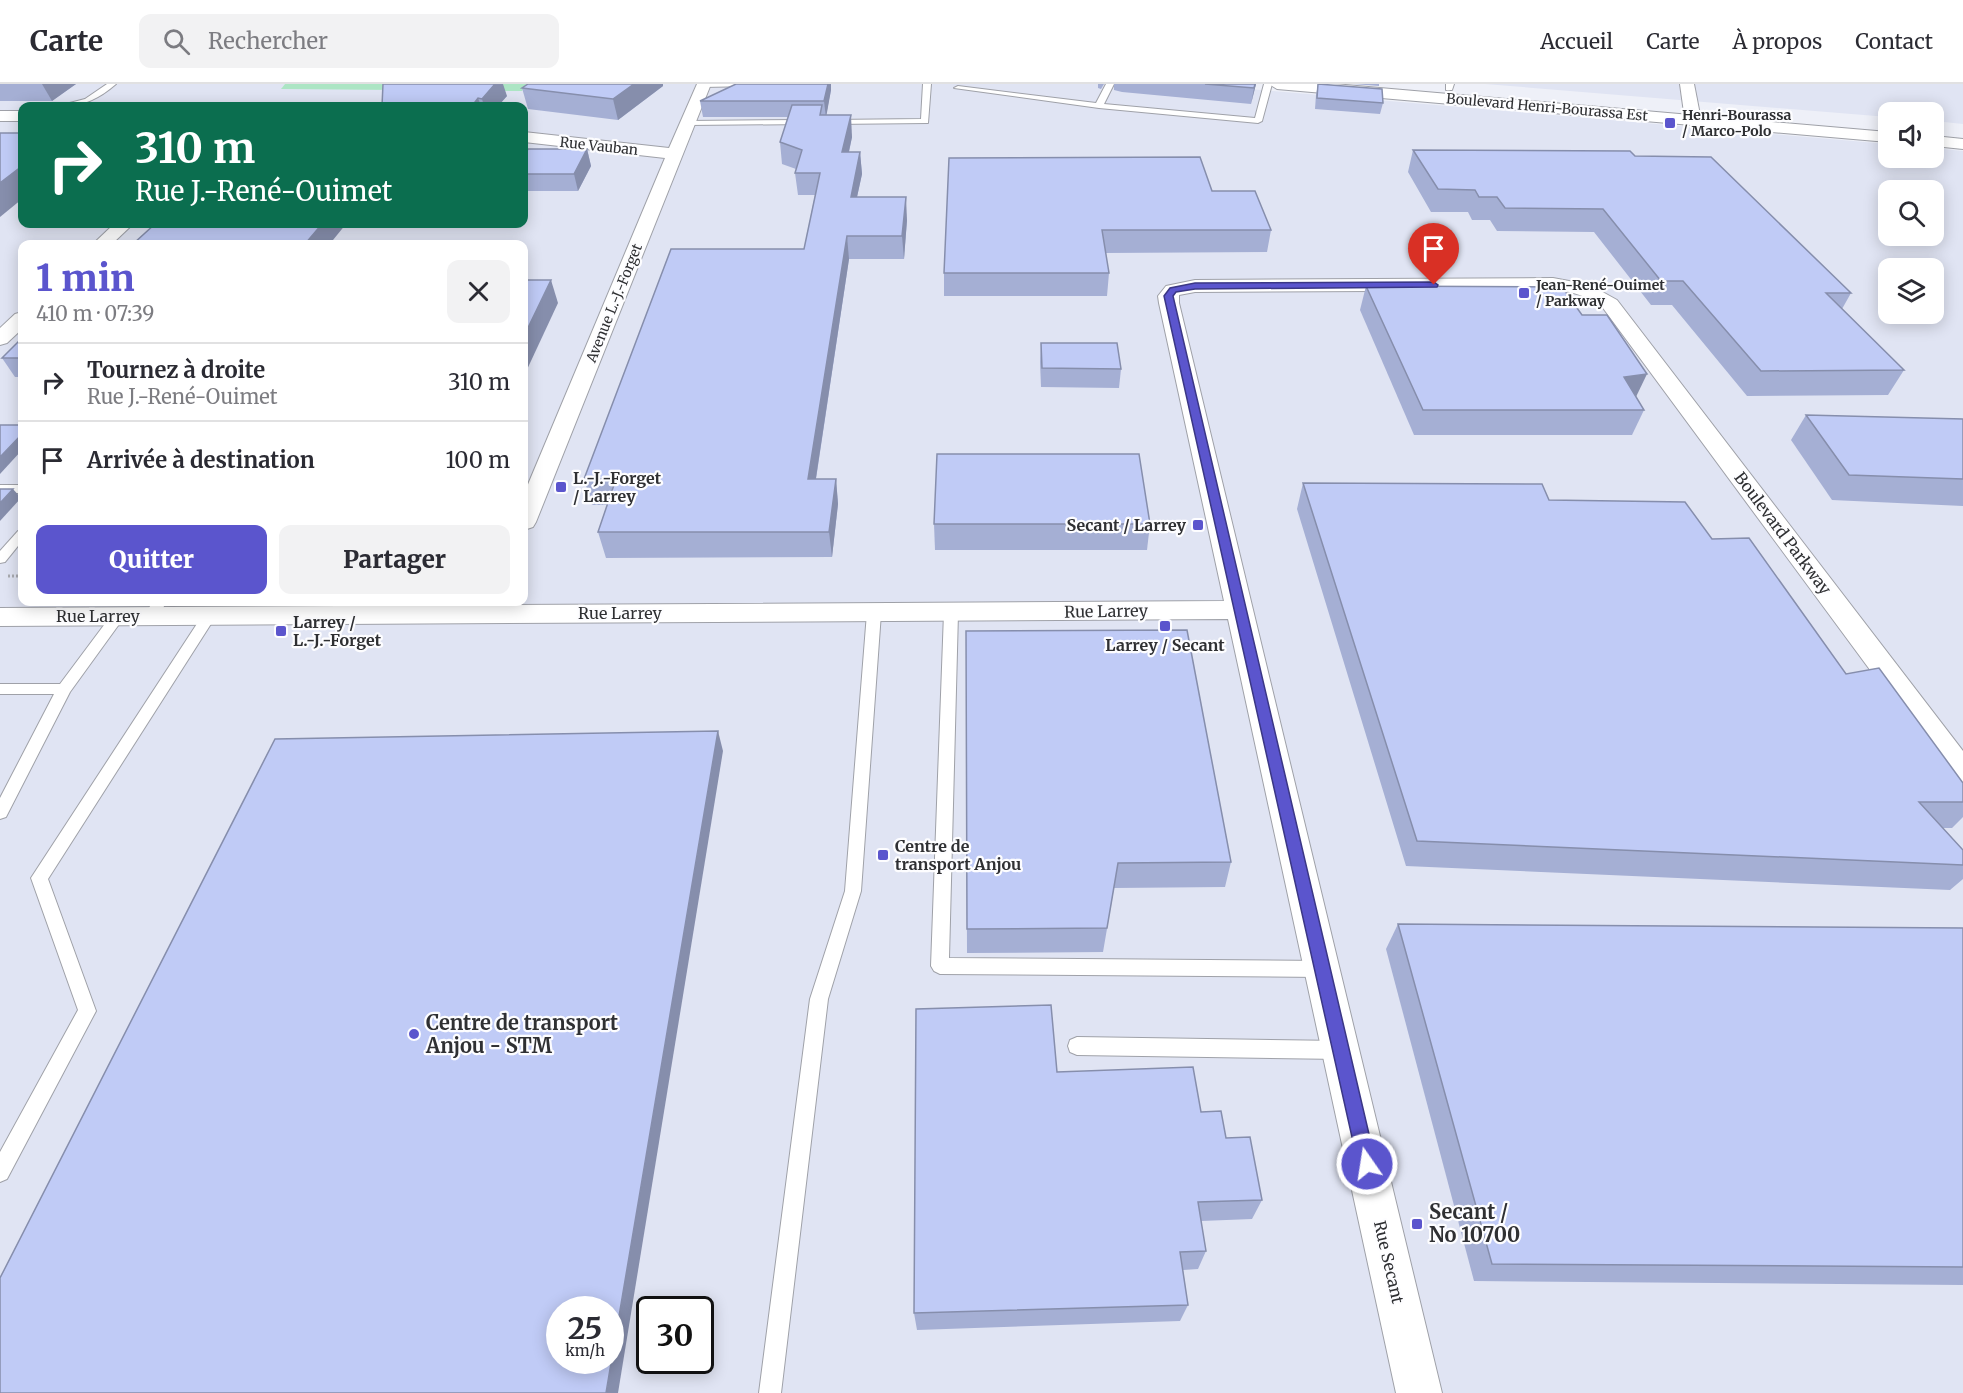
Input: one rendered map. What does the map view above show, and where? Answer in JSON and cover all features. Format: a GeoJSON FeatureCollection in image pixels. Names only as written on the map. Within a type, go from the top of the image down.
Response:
{"type":"FeatureCollection","features":[{"type":"Feature","properties":{"kind":"main road","name":"Boulevard Henri-Bourassa Est"},"geometry":{"type":"LineString","coordinates":[[1277,84],[1692,115],[1878,124]]}},
{"type":"Feature","properties":{"kind":"main road","name":"Boulevard Henri-Bourassa Est"},"geometry":{"type":"LineString","coordinates":[[1405,84],[1450,86],[1878,136]]}},
{"type":"Feature","properties":{"kind":"main road"},"geometry":{"type":"LineString","coordinates":[[1944,130],[1963,131]]}},
{"type":"Feature","properties":{"kind":"main road"},"geometry":{"type":"LineString","coordinates":[[1944,142],[1963,144]]}},
{"type":"Feature","properties":{"kind":"street"},"geometry":{"type":"LineString","coordinates":[[1687,84],[1692,115]]}},
{"type":"Feature","properties":{"kind":"street","name":"Avenue L.-J.-Forget"},"geometry":{"type":"LineString","coordinates":[[528,512],[704,85]]}},
{"type":"Feature","properties":{"kind":"street"},"geometry":{"type":"LineString","coordinates":[[0,116],[18,116]]}},
{"type":"Feature","properties":{"kind":"street","name":"Rue Vauban"},"geometry":{"type":"LineString","coordinates":[[528,137],[675,154]]}},
{"type":"Feature","properties":{"kind":"street"},"geometry":{"type":"LineString","coordinates":[[106,240],[120,228]]}},
{"type":"Feature","properties":{"kind":"street","name":"Boulevard Parkway"},"geometry":{"type":"LineString","coordinates":[[1173,290],[1195,286],[1553,284],[1586,289],[1601,296],[1610,304],[1963,773]]}},
{"type":"Feature","properties":{"kind":"street","name":"Rue Secant"},"geometry":{"type":"LineString","coordinates":[[1173,290],[1168,296],[1169,303],[1419,1393]]}},
{"type":"Feature","properties":{"kind":"street"},"geometry":{"type":"LineString","coordinates":[[0,339],[18,322]]}},
{"type":"Feature","properties":{"kind":"street","name":"Rue Larrey"},"geometry":{"type":"LineString","coordinates":[[0,617],[117,616],[155,609],[209,616],[489,607],[874,614],[1240,610]]}},
{"type":"Feature","properties":{"kind":"lane"},"geometry":{"type":"LineString","coordinates":[[82,102],[112,84]]}},
{"type":"Feature","properties":{"kind":"lane"},"geometry":{"type":"LineString","coordinates":[[688,123],[925,121],[927,84]]}},
{"type":"Feature","properties":{"kind":"lane"},"geometry":{"type":"LineString","coordinates":[[1099,106],[1110,84]]}},
{"type":"Feature","properties":{"kind":"lane"},"geometry":{"type":"LineString","coordinates":[[958,88],[989,88],[1099,106],[1258,121],[1268,84]]}},
{"type":"Feature","properties":{"kind":"lane"},"geometry":{"type":"LineString","coordinates":[[704,85],[756,85]]}},
{"type":"Feature","properties":{"kind":"lane"},"geometry":{"type":"LineString","coordinates":[[0,489],[18,489]]}},
{"type":"Feature","properties":{"kind":"lane"},"geometry":{"type":"LineString","coordinates":[[0,559],[18,539]]}},
{"type":"Feature","properties":{"kind":"lane"},"geometry":{"type":"LineString","coordinates":[[951,613],[940,966],[1322,969]]}},
{"type":"Feature","properties":{"kind":"lane"},"geometry":{"type":"LineString","coordinates":[[770,1393],[819,999],[853,891],[874,614]]}},
{"type":"Feature","properties":{"kind":"lane"},"geometry":{"type":"LineString","coordinates":[[0,813],[64,689],[117,616]]}},
{"type":"Feature","properties":{"kind":"lane"},"geometry":{"type":"LineString","coordinates":[[0,1172],[87,1011],[39,878],[209,616]]}},
{"type":"Feature","properties":{"kind":"lane"},"geometry":{"type":"LineString","coordinates":[[0,689],[64,689]]}},
{"type":"Feature","properties":{"kind":"lane"},"geometry":{"type":"LineString","coordinates":[[1077,1046],[1341,1050]]}},
{"type":"Feature","properties":{"kind":"shaded area"},"geometry":{"type":"Polygon","coordinates":[[[0,84],[285,84],[282,88],[521,91],[527,84],[1192,84],[1878,143],[1878,168],[1944,168],[1944,149],[1963,151],[1963,1393],[0,1393],[0,84]]]}},
{"type":"Feature","properties":{"kind":"shaded area"},"geometry":{"type":"Polygon","coordinates":[[[1485,84],[1963,84],[1963,124],[1944,122],[1944,102],[1878,102],[1878,116],[1485,84]]]}},
{"type":"Feature","properties":{"kind":"green space"},"geometry":{"type":"Polygon","coordinates":[[[285,84],[527,84],[522,91],[281,89],[285,84]]]}},
{"type":"Feature","properties":{"kind":"building"},"geometry":{"type":"Polygon","coordinates":[[[383,84],[495,84],[482,99],[478,98],[475,102],[382,102],[383,84]]]}},
{"type":"Feature","properties":{"kind":"building"},"geometry":{"type":"Polygon","coordinates":[[[528,84],[634,84],[613,99],[522,88],[528,84]]]}},
{"type":"Feature","properties":{"kind":"building"},"geometry":{"type":"Polygon","coordinates":[[[736,84],[828,84],[824,101],[700,101],[736,84]]]}},
{"type":"Feature","properties":{"kind":"building"},"geometry":{"type":"Polygon","coordinates":[[[1205,84],[1255,84],[1254,88],[1205,84]]]}},
{"type":"Feature","properties":{"kind":"building"},"geometry":{"type":"Polygon","coordinates":[[[1318,84],[1382,89],[1383,103],[1317,98],[1318,84]]]}},
{"type":"Feature","properties":{"kind":"building"},"geometry":{"type":"Polygon","coordinates":[[[792,105],[822,105],[820,115],[851,115],[842,152],[860,152],[851,197],[906,197],[902,236],[847,236],[808,479],[836,479],[829,532],[598,532],[616,479],[584,479],[671,249],[804,249],[820,173],[795,173],[802,150],[780,142],[792,105]]]}},
{"type":"Feature","properties":{"kind":"building"},"geometry":{"type":"Polygon","coordinates":[[[0,133],[18,133],[18,169],[0,183],[0,133]]]}},
{"type":"Feature","properties":{"kind":"building"},"geometry":{"type":"Polygon","coordinates":[[[528,149],[587,149],[574,174],[528,174],[528,149]]]}},
{"type":"Feature","properties":{"kind":"building"},"geometry":{"type":"Polygon","coordinates":[[[1413,150],[1630,151],[1635,156],[1711,157],[1851,293],[1826,293],[1904,370],[1761,371],[1683,281],[1661,281],[1603,209],[1505,208],[1497,197],[1479,197],[1475,190],[1438,189],[1413,150]]]}},
{"type":"Feature","properties":{"kind":"building"},"geometry":{"type":"Polygon","coordinates":[[[1200,157],[1212,191],[1255,191],[1271,230],[1102,230],[1109,273],[944,273],[949,158],[1200,157]]]}},
{"type":"Feature","properties":{"kind":"building"},"geometry":{"type":"Polygon","coordinates":[[[151,228],[319,228],[308,240],[137,240],[151,228]]]}},
{"type":"Feature","properties":{"kind":"building"},"geometry":{"type":"Polygon","coordinates":[[[528,280],[551,280],[528,328],[528,280]]]}},
{"type":"Feature","properties":{"kind":"building"},"geometry":{"type":"Polygon","coordinates":[[[1366,286],[1562,287],[1582,315],[1607,315],[1647,374],[1624,377],[1644,410],[1423,410],[1366,286]]]}},
{"type":"Feature","properties":{"kind":"building"},"geometry":{"type":"Polygon","coordinates":[[[18,342],[18,358],[2,358],[18,342]]]}},
{"type":"Feature","properties":{"kind":"building"},"geometry":{"type":"Polygon","coordinates":[[[1041,343],[1117,343],[1121,369],[1042,368],[1041,343]]]}},
{"type":"Feature","properties":{"kind":"building"},"geometry":{"type":"Polygon","coordinates":[[[1806,415],[1963,419],[1963,479],[1849,475],[1806,415]]]}},
{"type":"Feature","properties":{"kind":"building"},"geometry":{"type":"Polygon","coordinates":[[[0,425],[18,425],[18,438],[0,457],[0,425]]]}},
{"type":"Feature","properties":{"kind":"building"},"geometry":{"type":"Polygon","coordinates":[[[937,454],[1139,454],[1150,524],[934,524],[937,454]]]}},
{"type":"Feature","properties":{"kind":"building"},"geometry":{"type":"Polygon","coordinates":[[[1303,483],[1542,484],[1549,500],[1685,502],[1712,539],[1749,538],[1846,674],[1879,668],[1963,783],[1963,802],[1919,802],[1963,850],[1963,865],[1417,841],[1303,483]]]}},
{"type":"Feature","properties":{"kind":"building"},"geometry":{"type":"Polygon","coordinates":[[[0,489],[13,489],[0,503],[0,489]]]}},
{"type":"Feature","properties":{"kind":"building"},"geometry":{"type":"Polygon","coordinates":[[[1187,630],[1231,862],[1118,863],[1107,928],[967,929],[966,631],[1187,630]]]}},
{"type":"Feature","properties":{"kind":"building","name":"Centre de transport Anjou - STM"},"geometry":{"type":"Polygon","coordinates":[[[718,731],[622,1296],[546,1296],[546,1374],[609,1374],[606,1393],[0,1393],[0,1278],[275,739],[718,731]]]}},
{"type":"Feature","properties":{"kind":"building"},"geometry":{"type":"Polygon","coordinates":[[[1398,924],[1963,928],[1963,1267],[1492,1264],[1398,924]]]}},
{"type":"Feature","properties":{"kind":"building"},"geometry":{"type":"Polygon","coordinates":[[[1051,1005],[1057,1072],[1193,1067],[1201,1112],[1221,1111],[1226,1138],[1250,1137],[1262,1200],[1198,1202],[1206,1251],[1180,1252],[1188,1305],[914,1313],[916,1009],[1051,1005]]]}},
{"type":"Feature","properties":{"kind":"place","name":"Henri-Bourassa / Marco-Polo"},"geometry":{"type":"Point","coordinates":[1670,123]}},
{"type":"Feature","properties":{"kind":"place","name":"Jean-René-Ouimet / Parkway"},"geometry":{"type":"Point","coordinates":[1524,293]}},
{"type":"Feature","properties":{"kind":"place","name":"L.-J.-Forget / Larrey"},"geometry":{"type":"Point","coordinates":[561,487]}},
{"type":"Feature","properties":{"kind":"place","name":"Secant / Larrey"},"geometry":{"type":"Point","coordinates":[1198,525]}},
{"type":"Feature","properties":{"kind":"place","name":"Larrey / Secant"},"geometry":{"type":"Point","coordinates":[1165,626]}},
{"type":"Feature","properties":{"kind":"place","name":"Larrey / L.-J.-Forget"},"geometry":{"type":"Point","coordinates":[281,631]}},
{"type":"Feature","properties":{"kind":"place","name":"Centre de transport Anjou"},"geometry":{"type":"Point","coordinates":[883,855]}},
{"type":"Feature","properties":{"kind":"place","name":"Centre de transport Anjou - STM"},"geometry":{"type":"Point","coordinates":[414,1034]}},
{"type":"Feature","properties":{"kind":"place","name":"Secant / No 10700"},"geometry":{"type":"Point","coordinates":[1417,1224]}},
{"type":"Feature","properties":{"kind":"route"},"geometry":{"type":"LineString","coordinates":[[1367,1164],[1168,296],[1173,290],[1195,286],[1434,285]]}}]}
